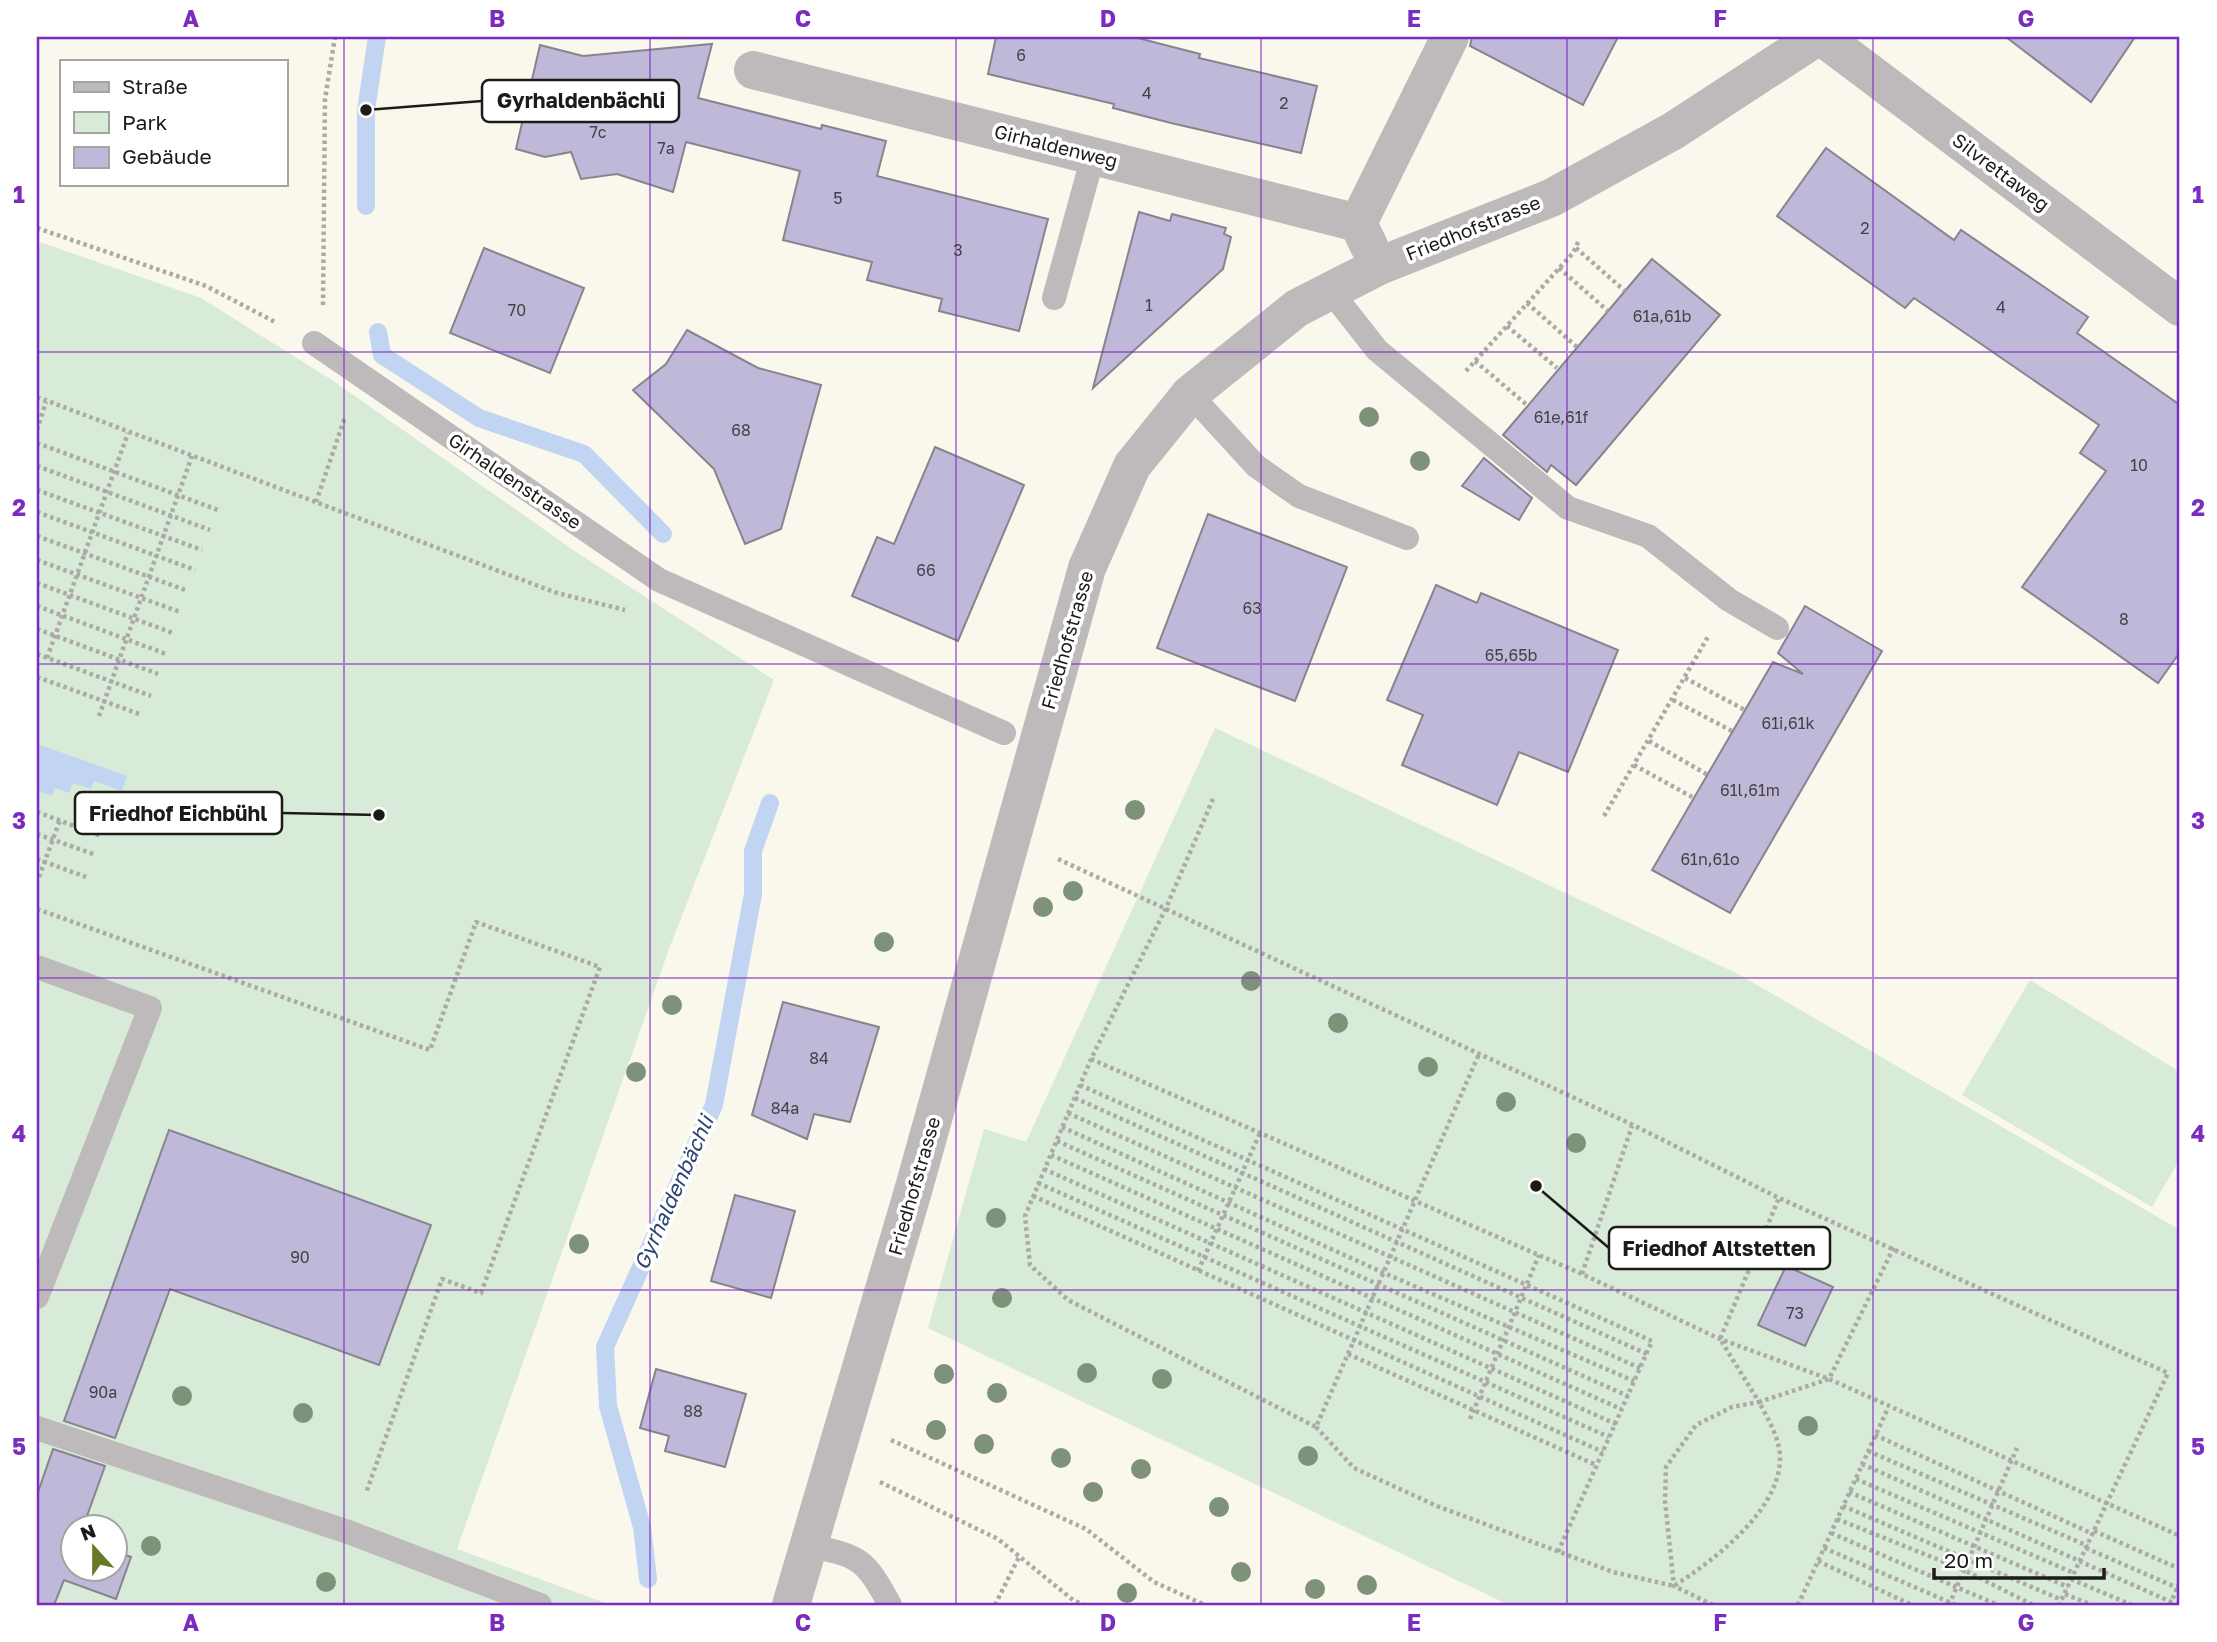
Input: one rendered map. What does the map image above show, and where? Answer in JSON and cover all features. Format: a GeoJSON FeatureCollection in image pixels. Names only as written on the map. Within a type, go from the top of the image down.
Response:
{"type":"FeatureCollection","features":[{"type":"Feature","properties":{"kind":"street"},"geometry":{"type":"LineString","coordinates":[[1379,266],[1358,223],[1450,37]]}},
{"type":"Feature","properties":{"kind":"street","name":"Friedhofstrasse"},"geometry":{"type":"LineString","coordinates":[[791,1605],[846,1422],[1087,568],[1132,466],[1190,394],[1297,308],[1329,289],[1379,266],[1551,198],[1673,131],[1819,37]]}},
{"type":"Feature","properties":{"kind":"street","name":"Silvrettaweg"},"geometry":{"type":"LineString","coordinates":[[1819,37],[2180,307]]}},
{"type":"Feature","properties":{"kind":"street","name":"Girhaldenweg"},"geometry":{"type":"LineString","coordinates":[[753,69],[1358,223]]}},
{"type":"Feature","properties":{"kind":"lane"},"geometry":{"type":"LineString","coordinates":[[1054,298],[1093,156]]}},
{"type":"Feature","properties":{"kind":"lane"},"geometry":{"type":"LineString","coordinates":[[1329,289],[1377,350],[1568,508],[1648,536],[1730,600],[1777,628]]}},
{"type":"Feature","properties":{"kind":"lane","name":"Girhaldenstrasse"},"geometry":{"type":"LineString","coordinates":[[314,343],[659,580],[1004,733]]}},
{"type":"Feature","properties":{"kind":"lane"},"geometry":{"type":"LineString","coordinates":[[1190,394],[1256,466],[1299,496],[1406,538]]}},
{"type":"Feature","properties":{"kind":"lane"},"geometry":{"type":"LineString","coordinates":[[37,967],[150,1008],[37,1297]]}},
{"type":"Feature","properties":{"kind":"lane"},"geometry":{"type":"LineString","coordinates":[[37,1428],[351,1533],[540,1605]]}},
{"type":"Feature","properties":{"kind":"lane"},"geometry":{"type":"LineString","coordinates":[[808,1545],[852,1556],[870,1571],[890,1605]]}},
{"type":"Feature","properties":{"kind":"path"},"geometry":{"type":"LineString","coordinates":[[37,228],[206,286],[314,343],[323,322],[325,99],[335,37]]}},
{"type":"Feature","properties":{"kind":"path"},"geometry":{"type":"LineString","coordinates":[[1438,403],[1575,250],[1625,291]]}},
{"type":"Feature","properties":{"kind":"path"},"geometry":{"type":"LineString","coordinates":[[1559,268],[1608,311]]}},
{"type":"Feature","properties":{"kind":"path"},"geometry":{"type":"LineString","coordinates":[[1527,303],[1577,347]]}},
{"type":"Feature","properties":{"kind":"path"},"geometry":{"type":"LineString","coordinates":[[1507,326],[1557,368]]}},
{"type":"Feature","properties":{"kind":"path"},"geometry":{"type":"LineString","coordinates":[[1475,360],[1527,405]]}},
{"type":"Feature","properties":{"kind":"path"},"geometry":{"type":"LineString","coordinates":[[316,502],[346,415],[368,382]]}},
{"type":"Feature","properties":{"kind":"path"},"geometry":{"type":"LineString","coordinates":[[37,397],[557,593],[633,612],[659,580]]}},
{"type":"Feature","properties":{"kind":"path"},"geometry":{"type":"LineString","coordinates":[[37,430],[46,402]]}},
{"type":"Feature","properties":{"kind":"path"},"geometry":{"type":"LineString","coordinates":[[47,658],[128,433]]}},
{"type":"Feature","properties":{"kind":"path"},"geometry":{"type":"LineString","coordinates":[[37,443],[218,510]]}},
{"type":"Feature","properties":{"kind":"path"},"geometry":{"type":"LineString","coordinates":[[99,716],[192,456]]}},
{"type":"Feature","properties":{"kind":"path"},"geometry":{"type":"LineString","coordinates":[[37,466],[210,530]]}},
{"type":"Feature","properties":{"kind":"path"},"geometry":{"type":"LineString","coordinates":[[37,490],[202,550]]}},
{"type":"Feature","properties":{"kind":"path"},"geometry":{"type":"LineString","coordinates":[[37,512],[195,570]]}},
{"type":"Feature","properties":{"kind":"path"},"geometry":{"type":"LineString","coordinates":[[37,536],[188,591]]}},
{"type":"Feature","properties":{"kind":"path"},"geometry":{"type":"LineString","coordinates":[[37,560],[180,612]]}},
{"type":"Feature","properties":{"kind":"path"},"geometry":{"type":"LineString","coordinates":[[37,583],[173,633]]}},
{"type":"Feature","properties":{"kind":"path"},"geometry":{"type":"LineString","coordinates":[[37,606],[166,653]]}},
{"type":"Feature","properties":{"kind":"path"},"geometry":{"type":"LineString","coordinates":[[37,629],[158,674]]}},
{"type":"Feature","properties":{"kind":"path"},"geometry":{"type":"LineString","coordinates":[[1604,816],[1709,637]]}},
{"type":"Feature","properties":{"kind":"path"},"geometry":{"type":"LineString","coordinates":[[37,654],[151,696]]}},
{"type":"Feature","properties":{"kind":"path"},"geometry":{"type":"LineString","coordinates":[[37,677],[142,715]]}},
{"type":"Feature","properties":{"kind":"path"},"geometry":{"type":"LineString","coordinates":[[1685,678],[1745,710]]}},
{"type":"Feature","properties":{"kind":"path"},"geometry":{"type":"LineString","coordinates":[[1672,700],[1732,731]]}},
{"type":"Feature","properties":{"kind":"path"},"geometry":{"type":"LineString","coordinates":[[1649,741],[1707,775]]}},
{"type":"Feature","properties":{"kind":"path"},"geometry":{"type":"LineString","coordinates":[[1634,765],[1694,798]]}},
{"type":"Feature","properties":{"kind":"path"},"geometry":{"type":"LineString","coordinates":[[1213,799],[1166,908],[1091,1059],[1025,1216],[1030,1265],[1068,1300],[1316,1427],[1354,1468],[1437,1506],[1613,1572],[1674,1586],[1713,1605]]}},
{"type":"Feature","properties":{"kind":"path"},"geometry":{"type":"LineString","coordinates":[[37,812],[101,836]]}},
{"type":"Feature","properties":{"kind":"path"},"geometry":{"type":"LineString","coordinates":[[39,877],[60,820]]}},
{"type":"Feature","properties":{"kind":"path"},"geometry":{"type":"LineString","coordinates":[[37,834],[96,855]]}},
{"type":"Feature","properties":{"kind":"path"},"geometry":{"type":"LineString","coordinates":[[1054,858],[1633,1125],[1779,1198],[1894,1247],[2168,1373],[2062,1600]]}},
{"type":"Feature","properties":{"kind":"path"},"geometry":{"type":"LineString","coordinates":[[37,859],[86,877]]}},
{"type":"Feature","properties":{"kind":"path"},"geometry":{"type":"LineString","coordinates":[[37,909],[430,1050],[476,922],[600,967],[481,1293],[442,1279],[351,1533]]}},
{"type":"Feature","properties":{"kind":"path"},"geometry":{"type":"LineString","coordinates":[[1316,1427],[1479,1054]]}},
{"type":"Feature","properties":{"kind":"path"},"geometry":{"type":"LineString","coordinates":[[1091,1059],[1539,1255],[1720,1339],[1829,1379],[1888,1408],[2180,1536]]}},
{"type":"Feature","properties":{"kind":"path"},"geometry":{"type":"LineString","coordinates":[[1080,1085],[1652,1341],[1558,1552]]}},
{"type":"Feature","properties":{"kind":"path"},"geometry":{"type":"LineString","coordinates":[[1075,1098],[1647,1354]]}},
{"type":"Feature","properties":{"kind":"path"},"geometry":{"type":"LineString","coordinates":[[1068,1113],[1640,1368]]}},
{"type":"Feature","properties":{"kind":"path"},"geometry":{"type":"LineString","coordinates":[[1581,1274],[1633,1125]]}},
{"type":"Feature","properties":{"kind":"path"},"geometry":{"type":"LineString","coordinates":[[1062,1128],[1384,1273],[1634,1381]]}},
{"type":"Feature","properties":{"kind":"path"},"geometry":{"type":"LineString","coordinates":[[1198,1271],[1260,1133]]}},
{"type":"Feature","properties":{"kind":"path"},"geometry":{"type":"LineString","coordinates":[[1057,1140],[1628,1396]]}},
{"type":"Feature","properties":{"kind":"path"},"geometry":{"type":"LineString","coordinates":[[1051,1155],[1621,1409]]}},
{"type":"Feature","properties":{"kind":"path"},"geometry":{"type":"LineString","coordinates":[[1045,1168],[1616,1424]]}},
{"type":"Feature","properties":{"kind":"path"},"geometry":{"type":"LineString","coordinates":[[1038,1183],[1609,1437]]}},
{"type":"Feature","properties":{"kind":"path"},"geometry":{"type":"LineString","coordinates":[[1033,1196],[1603,1452]]}},
{"type":"Feature","properties":{"kind":"path"},"geometry":{"type":"LineString","coordinates":[[1720,1339],[1779,1198]]}},
{"type":"Feature","properties":{"kind":"path"},"geometry":{"type":"LineString","coordinates":[[1674,1586],[1665,1501],[1666,1467],[1696,1425],[1732,1407],[1759,1402],[1829,1379],[1894,1247]]}},
{"type":"Feature","properties":{"kind":"path"},"geometry":{"type":"LineString","coordinates":[[1470,1419],[1539,1255]]}},
{"type":"Feature","properties":{"kind":"path"},"geometry":{"type":"LineString","coordinates":[[1674,1586],[1707,1564],[1768,1502],[1780,1457],[1770,1422],[1720,1339]]}},
{"type":"Feature","properties":{"kind":"path"},"geometry":{"type":"LineString","coordinates":[[1348,1354],[1596,1465]]}},
{"type":"Feature","properties":{"kind":"path"},"geometry":{"type":"LineString","coordinates":[[1798,1605],[1888,1408]]}},
{"type":"Feature","properties":{"kind":"path"},"geometry":{"type":"LineString","coordinates":[[846,1422],[1086,1529],[1154,1582],[1205,1605]]}},
{"type":"Feature","properties":{"kind":"path"},"geometry":{"type":"LineString","coordinates":[[1875,1435],[2180,1569]]}},
{"type":"Feature","properties":{"kind":"path"},"geometry":{"type":"LineString","coordinates":[[1824,1548],[1952,1604],[1956,1586],[2017,1448]]}},
{"type":"Feature","properties":{"kind":"path"},"geometry":{"type":"LineString","coordinates":[[1868,1451],[2179,1588]]}},
{"type":"Feature","properties":{"kind":"path"},"geometry":{"type":"LineString","coordinates":[[1862,1464],[2178,1605]]}},
{"type":"Feature","properties":{"kind":"path"},"geometry":{"type":"LineString","coordinates":[[1856,1479],[2074,1573]]}},
{"type":"Feature","properties":{"kind":"path"},"geometry":{"type":"LineString","coordinates":[[874,1480],[999,1539],[1073,1600],[1084,1605]]}},
{"type":"Feature","properties":{"kind":"path"},"geometry":{"type":"LineString","coordinates":[[1849,1492],[2068,1587]]}},
{"type":"Feature","properties":{"kind":"path"},"geometry":{"type":"LineString","coordinates":[[1843,1506],[2062,1600],[2092,1605]]}},
{"type":"Feature","properties":{"kind":"path"},"geometry":{"type":"LineString","coordinates":[[1837,1519],[1964,1570],[2033,1605]]}},
{"type":"Feature","properties":{"kind":"path"},"geometry":{"type":"LineString","coordinates":[[1831,1532],[1998,1605]]}},
{"type":"Feature","properties":{"kind":"path"},"geometry":{"type":"LineString","coordinates":[[995,1605],[1019,1557]]}},
{"type":"Feature","properties":{"kind":"path"},"geometry":{"type":"LineString","coordinates":[[1818,1561],[1912,1605]]}},
{"type":"Feature","properties":{"kind":"path"},"geometry":{"type":"LineString","coordinates":[[2071,1579],[2132,1605]]}},
{"type":"Feature","properties":{"kind":"path"},"geometry":{"type":"LineString","coordinates":[[2171,1604],[2180,1581]]}},
{"type":"Feature","properties":{"kind":"green space"},"geometry":{"type":"Polygon","coordinates":[[[37,241],[201,298],[335,382],[576,552],[774,680],[669,949],[457,1549],[611,1605],[37,1605],[37,241]]]}},
{"type":"Feature","properties":{"kind":"green space"},"geometry":{"type":"Polygon","coordinates":[[[1215,728],[1740,975],[2180,1230],[2180,1605],[1509,1605],[928,1328],[984,1129],[1026,1142],[1215,728]]]}},
{"type":"Feature","properties":{"kind":"green space"},"geometry":{"type":"Polygon","coordinates":[[[2030,980],[2180,1072],[2180,1159],[2152,1207],[1962,1095],[2030,980]]]}},
{"type":"Feature","properties":{"kind":"water"},"geometry":{"type":"Polygon","coordinates":[[[37,744],[127,776],[122,791],[94,781],[91,789],[73,783],[69,793],[55,788],[52,796],[37,791],[37,744]]]}},
{"type":"Feature","properties":{"kind":"building"},"geometry":{"type":"Polygon","coordinates":[[[996,37],[1134,37],[1200,54],[1199,58],[1317,86],[1301,153],[1171,123],[1113,108],[1114,104],[988,74],[996,37]]]}},
{"type":"Feature","properties":{"kind":"building"},"geometry":{"type":"Polygon","coordinates":[[[1472,37],[1618,37],[1583,105],[1470,46],[1472,37]]]}},
{"type":"Feature","properties":{"kind":"building"},"geometry":{"type":"Polygon","coordinates":[[[2006,37],[2135,37],[2091,102],[2006,37]]]}},
{"type":"Feature","properties":{"kind":"building"},"geometry":{"type":"Polygon","coordinates":[[[712,44],[698,98],[821,129],[822,125],[886,141],[877,176],[1048,219],[1019,331],[939,311],[942,299],[867,280],[872,262],[783,240],[800,171],[686,142],[673,192],[617,174],[581,179],[571,152],[545,157],[516,149],[540,45],[583,56],[712,44]]]}},
{"type":"Feature","properties":{"kind":"building"},"geometry":{"type":"Polygon","coordinates":[[[1826,148],[1954,240],[1961,230],[2088,317],[2077,333],[2180,405],[2180,652],[2158,683],[2022,587],[2106,471],[2080,453],[2099,425],[1914,298],[1905,308],[1777,216],[1826,148]]]}},
{"type":"Feature","properties":{"kind":"building"},"geometry":{"type":"Polygon","coordinates":[[[1139,212],[1170,221],[1172,214],[1226,228],[1224,234],[1231,237],[1223,269],[1093,388],[1139,212]]]}},
{"type":"Feature","properties":{"kind":"building"},"geometry":{"type":"Polygon","coordinates":[[[484,248],[584,288],[550,373],[450,333],[484,248]]]}},
{"type":"Feature","properties":{"kind":"building"},"geometry":{"type":"Polygon","coordinates":[[[1652,259],[1720,315],[1576,485],[1551,465],[1547,472],[1503,435],[1652,259]]]}},
{"type":"Feature","properties":{"kind":"building"},"geometry":{"type":"Polygon","coordinates":[[[687,330],[758,368],[821,385],[781,529],[745,544],[714,469],[633,390],[666,364],[687,330]]]}},
{"type":"Feature","properties":{"kind":"building"},"geometry":{"type":"Polygon","coordinates":[[[935,447],[1024,485],[958,641],[852,596],[877,537],[894,544],[935,447]]]}},
{"type":"Feature","properties":{"kind":"building"},"geometry":{"type":"Polygon","coordinates":[[[1484,458],[1532,498],[1519,520],[1462,486],[1484,458]]]}},
{"type":"Feature","properties":{"kind":"building"},"geometry":{"type":"Polygon","coordinates":[[[1208,514],[1347,567],[1295,701],[1157,648],[1208,514]]]}},
{"type":"Feature","properties":{"kind":"building"},"geometry":{"type":"Polygon","coordinates":[[[1436,585],[1477,603],[1481,593],[1618,650],[1568,772],[1519,752],[1497,805],[1402,765],[1423,715],[1387,700],[1436,585]]]}},
{"type":"Feature","properties":{"kind":"building"},"geometry":{"type":"Polygon","coordinates":[[[1805,606],[1882,651],[1730,913],[1652,870],[1773,662],[1803,674],[1778,653],[1805,606]]]}},
{"type":"Feature","properties":{"kind":"building"},"geometry":{"type":"Polygon","coordinates":[[[783,1002],[879,1027],[850,1122],[814,1114],[807,1139],[752,1115],[783,1002]]]}},
{"type":"Feature","properties":{"kind":"building"},"geometry":{"type":"Polygon","coordinates":[[[169,1130],[431,1225],[379,1365],[170,1289],[115,1438],[64,1421],[169,1130]]]}},
{"type":"Feature","properties":{"kind":"building"},"geometry":{"type":"Polygon","coordinates":[[[735,1195],[795,1211],[771,1298],[711,1281],[735,1195]]]}},
{"type":"Feature","properties":{"kind":"building"},"geometry":{"type":"Polygon","coordinates":[[[1786,1266],[1833,1287],[1805,1346],[1758,1325],[1786,1266]]]}},
{"type":"Feature","properties":{"kind":"building"},"geometry":{"type":"Polygon","coordinates":[[[656,1369],[746,1394],[725,1467],[665,1451],[669,1436],[640,1428],[656,1369]]]}},
{"type":"Feature","properties":{"kind":"building"},"geometry":{"type":"Polygon","coordinates":[[[53,1449],[105,1466],[88,1512],[60,1512],[60,1582],[63,1582],[54,1605],[37,1605],[37,1495],[53,1449]]]}},
{"type":"Feature","properties":{"kind":"building"},"geometry":{"type":"Polygon","coordinates":[[[69,1582],[122,1582],[116,1599],[69,1582]]]}},
{"type":"Feature","properties":{"kind":"waterway","name":"Gyrhaldenbächli"},"geometry":{"type":"LineString","coordinates":[[366,206],[366,110],[377,37]]}},
{"type":"Feature","properties":{"kind":"waterway","name":"Gyrhaldenbächli"},"geometry":{"type":"LineString","coordinates":[[378,332],[382,355],[479,418],[584,454],[663,534]]}},
{"type":"Feature","properties":{"kind":"waterway","name":"Gyrhaldenbächli"},"geometry":{"type":"LineString","coordinates":[[648,1579],[642,1527],[608,1406],[605,1347],[714,1105],[753,894],[753,851],[770,803]]}},
{"type":"Feature","properties":{"kind":"place","name":"Gyrhaldenbächli"},"geometry":{"type":"Point","coordinates":[366,110]}},
{"type":"Feature","properties":{"kind":"place","name":"Friedhof Eichbühl"},"geometry":{"type":"Point","coordinates":[379,815]}},
{"type":"Feature","properties":{"kind":"place","name":"Friedhof Altstetten"},"geometry":{"type":"Point","coordinates":[1536,1186]}}]}
